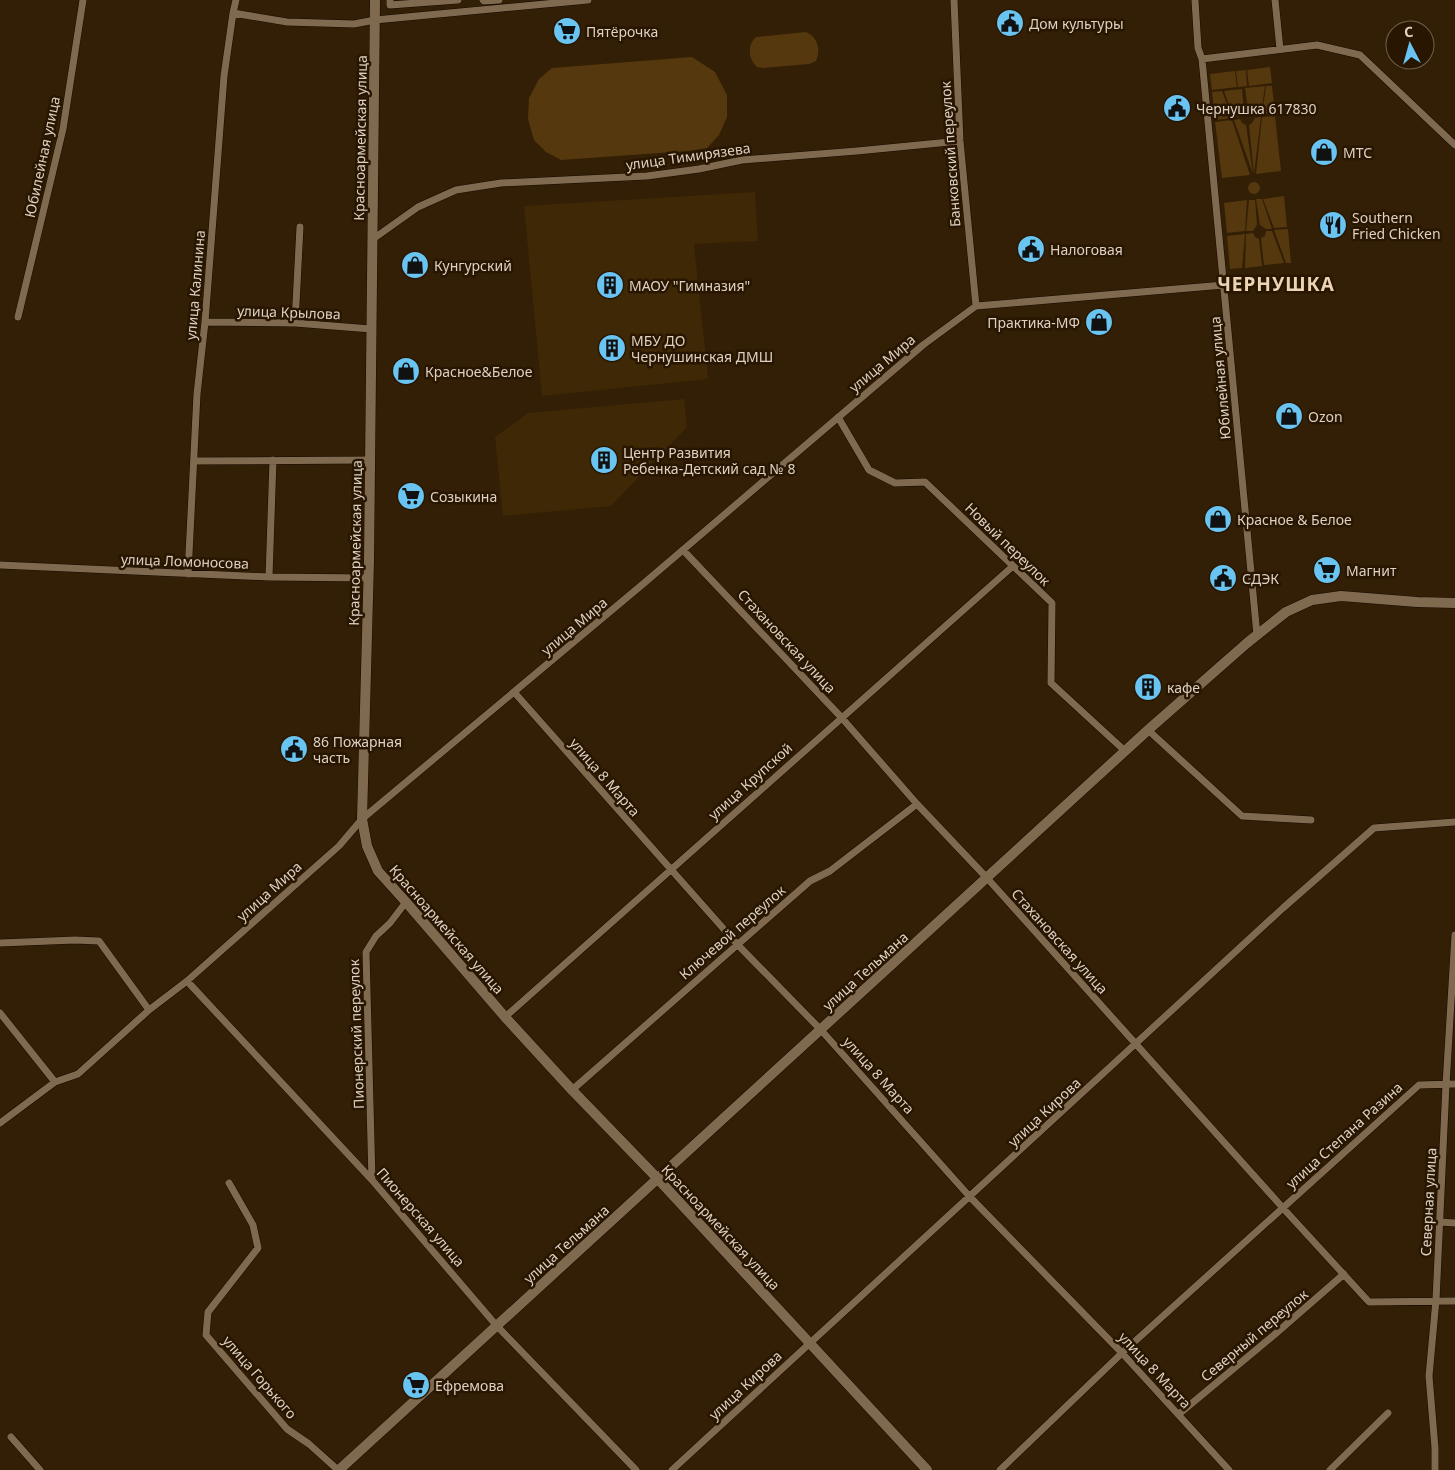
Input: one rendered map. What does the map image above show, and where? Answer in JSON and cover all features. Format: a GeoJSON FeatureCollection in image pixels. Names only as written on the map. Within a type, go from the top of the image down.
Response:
{"type":"FeatureCollection","features":[{"type":"Feature","properties":{"kind":"street","name":"Юбилейная улица"},"geometry":{"type":"LineString","coordinates":[[18,317],[63,129],[83,0]]}},
{"type":"Feature","properties":{"kind":"street","name":"улица Калинина"},"geometry":{"type":"LineString","coordinates":[[188,574],[197,394],[205,322],[224,76],[236,0]]}},
{"type":"Feature","properties":{"kind":"street","name":"Красноармейская улица"},"geometry":{"type":"LineString","coordinates":[[375,0],[370,460],[362,819],[367,846],[378,871],[505,1017],[810,1342],[927,1470]]}},
{"type":"Feature","properties":{"kind":"street"},"geometry":{"type":"LineString","coordinates":[[390,0],[390,5],[458,0]]}},
{"type":"Feature","properties":{"kind":"street"},"geometry":{"type":"LineString","coordinates":[[483,0],[499,0]]}},
{"type":"Feature","properties":{"kind":"street"},"geometry":{"type":"LineString","coordinates":[[233,13],[287,22],[354,24],[375,20],[588,0]]}},
{"type":"Feature","properties":{"kind":"street","name":"Банковский переулок"},"geometry":{"type":"LineString","coordinates":[[954,0],[960,141],[976,306]]}},
{"type":"Feature","properties":{"kind":"street","name":"Юбилейная улица"},"geometry":{"type":"LineString","coordinates":[[1195,0],[1198,48],[1202,59],[1257,635]]}},
{"type":"Feature","properties":{"kind":"street"},"geometry":{"type":"LineString","coordinates":[[1274,0],[1280,49]]}},
{"type":"Feature","properties":{"kind":"street"},"geometry":{"type":"LineString","coordinates":[[1202,59],[1317,46],[1360,55],[1455,145]]}},
{"type":"Feature","properties":{"kind":"street","name":"улица Тимирязева"},"geometry":{"type":"LineString","coordinates":[[372,239],[418,207],[456,190],[501,183],[647,176],[699,169],[742,160],[960,141]]}},
{"type":"Feature","properties":{"kind":"street"},"geometry":{"type":"LineString","coordinates":[[295,323],[300,227]]}},
{"type":"Feature","properties":{"kind":"street"},"geometry":{"type":"LineString","coordinates":[[976,306],[1224,285]]}},
{"type":"Feature","properties":{"kind":"street","name":"улица Мира"},"geometry":{"type":"LineString","coordinates":[[0,1123],[55,1082],[78,1074],[339,846],[362,819],[683,550],[923,344],[976,306]]}},
{"type":"Feature","properties":{"kind":"street","name":"улица Крылова"},"geometry":{"type":"LineString","coordinates":[[205,322],[295,323],[371,329]]}},
{"type":"Feature","properties":{"kind":"street","name":"Новый переулок"},"geometry":{"type":"LineString","coordinates":[[838,417],[869,470],[895,483],[925,482],[1052,604],[1051,683],[1125,751]]}},
{"type":"Feature","properties":{"kind":"street"},"geometry":{"type":"LineString","coordinates":[[270,577],[274,460]]}},
{"type":"Feature","properties":{"kind":"street"},"geometry":{"type":"LineString","coordinates":[[194,461],[370,460]]}},
{"type":"Feature","properties":{"kind":"street","name":"Стахановская улица"},"geometry":{"type":"LineString","coordinates":[[683,550],[841,717],[917,804],[987,878],[1282,1208],[1369,1302],[1455,1301]]}},
{"type":"Feature","properties":{"kind":"street","name":"улица Ломоносова"},"geometry":{"type":"LineString","coordinates":[[0,565],[270,577],[368,578]]}},
{"type":"Feature","properties":{"kind":"street","name":"улица Крупской"},"geometry":{"type":"LineString","coordinates":[[505,1017],[1013,566]]}},
{"type":"Feature","properties":{"kind":"street","name":"улица Тельмана"},"geometry":{"type":"LineString","coordinates":[[338,1470],[1148,730],[1286,612],[1312,600],[1341,596],[1455,603]]}},
{"type":"Feature","properties":{"kind":"street","name":"улица 8 Марта"},"geometry":{"type":"LineString","coordinates":[[514,692],[737,944],[821,1030],[970,1197],[1179,1414],[1229,1470]]}},
{"type":"Feature","properties":{"kind":"street"},"geometry":{"type":"LineString","coordinates":[[1148,730],[1242,816],[1311,820]]}},
{"type":"Feature","properties":{"kind":"street","name":"Ключевой переулок"},"geometry":{"type":"LineString","coordinates":[[572,1090],[810,880],[830,871],[917,804]]}},
{"type":"Feature","properties":{"kind":"street","name":"улица Кирова"},"geometry":{"type":"LineString","coordinates":[[672,1470],[1283,908],[1374,828],[1455,822]]}},
{"type":"Feature","properties":{"kind":"street","name":"Пионерский переулок"},"geometry":{"type":"LineString","coordinates":[[372,1180],[366,952],[376,936],[390,923],[406,902]]}},
{"type":"Feature","properties":{"kind":"street","name":"Северная улица"},"geometry":{"type":"LineString","coordinates":[[1435,1470],[1429,1376],[1436,1300],[1455,935]]}},
{"type":"Feature","properties":{"kind":"street"},"geometry":{"type":"LineString","coordinates":[[0,943],[99,941],[149,1010]]}},
{"type":"Feature","properties":{"kind":"street","name":"Пионерская улица"},"geometry":{"type":"LineString","coordinates":[[186,981],[372,1180],[496,1325],[636,1470]]}},
{"type":"Feature","properties":{"kind":"street"},"geometry":{"type":"LineString","coordinates":[[0,1013],[55,1082]]}},
{"type":"Feature","properties":{"kind":"street","name":"улица Степана Разина"},"geometry":{"type":"LineString","coordinates":[[1000,1470],[1122,1354],[1419,1085],[1455,1084]]}},
{"type":"Feature","properties":{"kind":"street","name":"улица Горького"},"geometry":{"type":"LineString","coordinates":[[229,1183],[253,1225],[258,1248],[208,1312],[206,1335],[287,1429],[309,1444],[338,1470]]}},
{"type":"Feature","properties":{"kind":"street"},"geometry":{"type":"LineString","coordinates":[[1440,1222],[1455,1223]]}},
{"type":"Feature","properties":{"kind":"street","name":"Северный переулок"},"geometry":{"type":"LineString","coordinates":[[1179,1414],[1344,1274]]}},
{"type":"Feature","properties":{"kind":"street"},"geometry":{"type":"LineString","coordinates":[[1330,1470],[1388,1413]]}},
{"type":"Feature","properties":{"kind":"street"},"geometry":{"type":"LineString","coordinates":[[11,1438],[40,1470]]}},
{"type":"Feature","properties":{"kind":"shaded area"},"geometry":{"type":"Polygon","coordinates":[[[806,32],[816,40],[818,53],[816,61],[809,64],[763,68],[757,67],[754,64],[750,56],[750,48],[756,37],[806,32]]]}},
{"type":"Feature","properties":{"kind":"shaded area"},"geometry":{"type":"Polygon","coordinates":[[[692,57],[715,72],[727,95],[727,117],[719,135],[707,148],[561,160],[546,152],[534,140],[528,119],[529,98],[539,79],[552,68],[692,57]]]}},
{"type":"Feature","properties":{"kind":"shaded area"},"geometry":{"type":"Polygon","coordinates":[[[1270,67],[1272,83],[1249,86],[1247,70],[1270,67]]]}},
{"type":"Feature","properties":{"kind":"shaded area"},"geometry":{"type":"Polygon","coordinates":[[[1246,70],[1247,86],[1238,87],[1236,71],[1246,70]]]}},
{"type":"Feature","properties":{"kind":"shaded area"},"geometry":{"type":"Polygon","coordinates":[[[1235,71],[1237,87],[1212,90],[1210,74],[1235,71]]]}},
{"type":"Feature","properties":{"kind":"shaded area"},"geometry":{"type":"Polygon","coordinates":[[[1265,86],[1261,114],[1254,115],[1252,111],[1248,110],[1245,88],[1265,86]]]}},
{"type":"Feature","properties":{"kind":"shaded area"},"geometry":{"type":"Polygon","coordinates":[[[1266,86],[1272,86],[1275,113],[1262,114],[1266,86]]]}},
{"type":"Feature","properties":{"kind":"shaded area"},"geometry":{"type":"Polygon","coordinates":[[[1242,89],[1244,110],[1240,113],[1239,117],[1233,117],[1224,91],[1242,89]]]}},
{"type":"Feature","properties":{"kind":"shaded area"},"geometry":{"type":"Polygon","coordinates":[[[1222,91],[1232,118],[1215,120],[1212,92],[1222,91]]]}},
{"type":"Feature","properties":{"kind":"shaded area"},"geometry":{"type":"Polygon","coordinates":[[[1275,116],[1281,171],[1256,174],[1262,117],[1275,116]]]}},
{"type":"Feature","properties":{"kind":"shaded area"},"geometry":{"type":"Polygon","coordinates":[[[1261,117],[1254,174],[1249,125],[1255,118],[1261,117]]]}},
{"type":"Feature","properties":{"kind":"shaded area"},"geometry":{"type":"Polygon","coordinates":[[[1240,119],[1246,125],[1253,174],[1234,120],[1240,119]]]}},
{"type":"Feature","properties":{"kind":"shaded area"},"geometry":{"type":"Polygon","coordinates":[[[1232,120],[1250,175],[1222,178],[1215,122],[1232,120]]]}},
{"type":"Feature","properties":{"kind":"shaded area"},"geometry":{"type":"Polygon","coordinates":[[[1252,182],[1256,182],[1260,188],[1256,194],[1252,194],[1248,190],[1248,186],[1252,182]]]}},
{"type":"Feature","properties":{"kind":"shaded area"},"geometry":{"type":"Polygon","coordinates":[[[755,192],[758,241],[694,244],[708,379],[542,396],[524,206],[755,192]]]}},
{"type":"Feature","properties":{"kind":"shaded area"},"geometry":{"type":"Polygon","coordinates":[[[1284,196],[1287,227],[1274,228],[1263,199],[1284,196]]]}},
{"type":"Feature","properties":{"kind":"shaded area"},"geometry":{"type":"Polygon","coordinates":[[[1256,199],[1262,199],[1272,229],[1266,229],[1260,225],[1256,199]]]}},
{"type":"Feature","properties":{"kind":"shaded area"},"geometry":{"type":"Polygon","coordinates":[[[1247,200],[1245,231],[1227,233],[1224,203],[1247,200]]]}},
{"type":"Feature","properties":{"kind":"shaded area"},"geometry":{"type":"Polygon","coordinates":[[[1249,200],[1255,200],[1257,225],[1253,231],[1246,231],[1249,200]]]}},
{"type":"Feature","properties":{"kind":"shaded area"},"geometry":{"type":"Polygon","coordinates":[[[1288,229],[1291,263],[1286,263],[1274,230],[1288,229]]]}},
{"type":"Feature","properties":{"kind":"shaded area"},"geometry":{"type":"Polygon","coordinates":[[[1266,231],[1272,231],[1284,263],[1264,265],[1261,238],[1265,236],[1266,231]]]}},
{"type":"Feature","properties":{"kind":"shaded area"},"geometry":{"type":"Polygon","coordinates":[[[1253,233],[1259,239],[1262,266],[1245,268],[1246,234],[1253,233]]]}},
{"type":"Feature","properties":{"kind":"shaded area"},"geometry":{"type":"Polygon","coordinates":[[[1245,234],[1242,268],[1230,269],[1227,236],[1245,234]]]}},
{"type":"Feature","properties":{"kind":"shaded area"},"geometry":{"type":"Polygon","coordinates":[[[684,399],[687,427],[611,506],[503,516],[495,437],[528,413],[684,399]]]}},
{"type":"Feature","properties":{"kind":"place","name":"Дом культуры"},"geometry":{"type":"Point","coordinates":[1010,23]}},
{"type":"Feature","properties":{"kind":"place","name":"Пятёрочка"},"geometry":{"type":"Point","coordinates":[567,31]}},
{"type":"Feature","properties":{"kind":"place","name":"Чернушка 617830"},"geometry":{"type":"Point","coordinates":[1177,108]}},
{"type":"Feature","properties":{"kind":"place","name":"МТС"},"geometry":{"type":"Point","coordinates":[1324,152]}},
{"type":"Feature","properties":{"kind":"place","name":"Southern Fried Chicken"},"geometry":{"type":"Point","coordinates":[1333,225]}},
{"type":"Feature","properties":{"kind":"place","name":"Налоговая"},"geometry":{"type":"Point","coordinates":[1031,249]}},
{"type":"Feature","properties":{"kind":"place","name":"Кунгурский"},"geometry":{"type":"Point","coordinates":[415,265]}},
{"type":"Feature","properties":{"kind":"place","name":"МАОУ \"Гимназия\""},"geometry":{"type":"Point","coordinates":[610,285]}},
{"type":"Feature","properties":{"kind":"place","name":"Практика-МФ"},"geometry":{"type":"Point","coordinates":[1099,322]}},
{"type":"Feature","properties":{"kind":"place","name":"МБУ ДО Чернушинская ДМШ"},"geometry":{"type":"Point","coordinates":[612,348]}},
{"type":"Feature","properties":{"kind":"place","name":"Красное&Белое"},"geometry":{"type":"Point","coordinates":[406,371]}},
{"type":"Feature","properties":{"kind":"place","name":"Ozon"},"geometry":{"type":"Point","coordinates":[1289,416]}},
{"type":"Feature","properties":{"kind":"place","name":"Центр Развития Ребенка-Детский сад № 8"},"geometry":{"type":"Point","coordinates":[604,460]}},
{"type":"Feature","properties":{"kind":"place","name":"Созыкина"},"geometry":{"type":"Point","coordinates":[411,496]}},
{"type":"Feature","properties":{"kind":"place","name":"Красное & Белое"},"geometry":{"type":"Point","coordinates":[1218,519]}},
{"type":"Feature","properties":{"kind":"place","name":"Магнит"},"geometry":{"type":"Point","coordinates":[1327,570]}},
{"type":"Feature","properties":{"kind":"place","name":"СДЭК"},"geometry":{"type":"Point","coordinates":[1223,578]}},
{"type":"Feature","properties":{"kind":"place","name":"кафе"},"geometry":{"type":"Point","coordinates":[1148,687]}},
{"type":"Feature","properties":{"kind":"place","name":"86 Пожарная часть"},"geometry":{"type":"Point","coordinates":[294,749]}},
{"type":"Feature","properties":{"kind":"place","name":"Ефремова"},"geometry":{"type":"Point","coordinates":[416,1385]}},
{"type":"Feature","properties":{"kind":"district","name":"ЧЕРНУШКА"},"geometry":{"type":"Point","coordinates":[1276,284]}}]}
